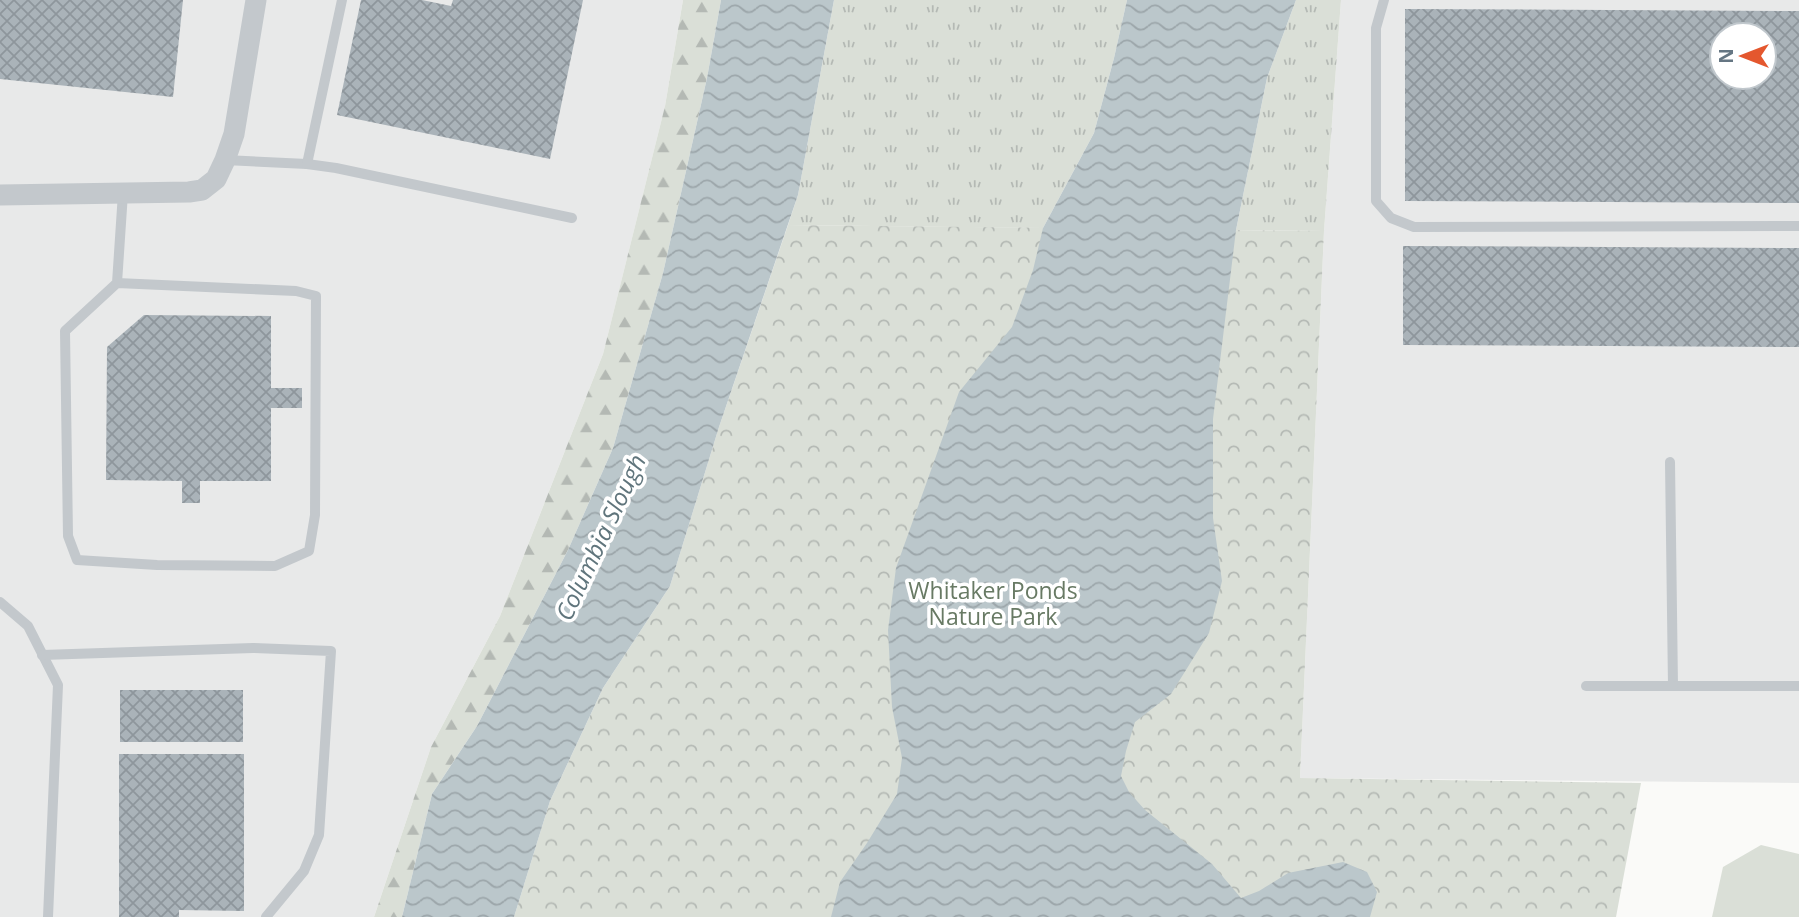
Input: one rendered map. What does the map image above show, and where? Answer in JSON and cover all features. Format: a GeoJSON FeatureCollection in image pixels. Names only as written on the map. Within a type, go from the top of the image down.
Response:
{"type":"FeatureCollection","features":[{"type":"Feature","properties":{"kind":"street"},"geometry":{"type":"LineString","coordinates":[[0,195],[202,190],[220,170],[234,134],[256,0]]}},
{"type":"Feature","properties":{"kind":"lane"},"geometry":{"type":"LineString","coordinates":[[307,164],[342,0]]}},
{"type":"Feature","properties":{"kind":"lane"},"geometry":{"type":"LineString","coordinates":[[1384,0],[1376,29],[1376,201],[1391,218],[1414,227],[1799,226]]}},
{"type":"Feature","properties":{"kind":"lane"},"geometry":{"type":"LineString","coordinates":[[220,170],[307,164],[572,218]]}},
{"type":"Feature","properties":{"kind":"lane"},"geometry":{"type":"LineString","coordinates":[[117,283],[296,291],[316,296],[315,515],[309,551],[275,566],[157,565],[77,560],[68,536],[65,331],[117,283],[123,193]]}},
{"type":"Feature","properties":{"kind":"lane"},"geometry":{"type":"LineString","coordinates":[[1670,462],[1673,686]]}},
{"type":"Feature","properties":{"kind":"lane"},"geometry":{"type":"LineString","coordinates":[[0,602],[28,626],[58,685],[48,917]]}},
{"type":"Feature","properties":{"kind":"lane"},"geometry":{"type":"LineString","coordinates":[[42,655],[253,648],[331,651],[319,835],[304,871],[266,917]]}},
{"type":"Feature","properties":{"kind":"lane"},"geometry":{"type":"LineString","coordinates":[[1586,686],[1799,686]]}},
{"type":"Feature","properties":{"kind":"shaded area"},"geometry":{"type":"Polygon","coordinates":[[[0,0],[683,0],[665,106],[603,354],[500,616],[431,747],[374,917],[0,917],[0,0]]]}},
{"type":"Feature","properties":{"kind":"shaded area"},"geometry":{"type":"Polygon","coordinates":[[[1341,0],[1799,0],[1799,783],[1300,778],[1324,231],[1341,0]]]}},
{"type":"Feature","properties":{"kind":"green space"},"geometry":{"type":"Polygon","coordinates":[[[683,0],[721,0],[707,78],[663,273],[613,448],[568,550],[477,726],[432,794],[402,917],[374,917],[431,747],[500,616],[603,354],[665,106],[683,0]]]}},
{"type":"Feature","properties":{"kind":"green space"},"geometry":{"type":"Polygon","coordinates":[[[834,0],[1127,0],[1094,133],[1043,228],[788,225],[798,195],[834,0]]]}},
{"type":"Feature","properties":{"kind":"green space"},"geometry":{"type":"Polygon","coordinates":[[[1296,0],[1341,0],[1324,231],[1236,230],[1267,78],[1296,0]]]}},
{"type":"Feature","properties":{"kind":"green space","name":"Whitaker Ponds Nature Park"},"geometry":{"type":"Polygon","coordinates":[[[788,225],[1324,231],[1300,778],[1641,783],[1616,917],[514,917],[550,801],[603,688],[670,586],[719,427],[788,225]]]}},
{"type":"Feature","properties":{"kind":"green space"},"geometry":{"type":"Polygon","coordinates":[[[1761,845],[1799,854],[1799,917],[1712,917],[1723,867],[1761,845]]]}},
{"type":"Feature","properties":{"kind":"water","name":"Columbia Slough"},"geometry":{"type":"Polygon","coordinates":[[[721,0],[834,0],[798,195],[719,427],[670,586],[603,688],[550,801],[514,917],[402,917],[432,794],[477,726],[568,550],[613,448],[663,273],[707,78],[721,0]]]}},
{"type":"Feature","properties":{"kind":"water"},"geometry":{"type":"Polygon","coordinates":[[[1127,0],[1296,0],[1267,78],[1236,230],[1213,419],[1213,518],[1222,581],[1209,633],[1171,694],[1135,722],[1121,776],[1129,792],[1145,810],[1212,864],[1241,898],[1259,891],[1288,873],[1343,862],[1367,872],[1377,892],[1370,917],[831,917],[840,882],[897,794],[902,758],[892,707],[888,630],[896,568],[959,392],[1012,327],[1033,270],[1043,228],[1094,133],[1127,0]]]}},
{"type":"Feature","properties":{"kind":"building"},"geometry":{"type":"Polygon","coordinates":[[[0,0],[183,0],[173,97],[0,79],[0,0]]]}},
{"type":"Feature","properties":{"kind":"building"},"geometry":{"type":"Polygon","coordinates":[[[361,0],[422,0],[451,6],[453,0],[583,0],[550,159],[337,115],[361,0]]]}},
{"type":"Feature","properties":{"kind":"building"},"geometry":{"type":"Polygon","coordinates":[[[1405,9],[1799,11],[1799,203],[1405,201],[1405,9]]]}},
{"type":"Feature","properties":{"kind":"building"},"geometry":{"type":"Polygon","coordinates":[[[1403,246],[1799,248],[1799,347],[1403,345],[1403,246]]]}},
{"type":"Feature","properties":{"kind":"building"},"geometry":{"type":"Polygon","coordinates":[[[144,315],[271,316],[271,388],[302,388],[302,408],[271,408],[271,481],[200,481],[200,503],[182,503],[182,481],[106,480],[107,347],[144,315]]]}},
{"type":"Feature","properties":{"kind":"building"},"geometry":{"type":"Polygon","coordinates":[[[120,690],[243,690],[243,742],[120,742],[120,690]]]}},
{"type":"Feature","properties":{"kind":"building"},"geometry":{"type":"Polygon","coordinates":[[[119,754],[244,754],[244,911],[179,910],[179,917],[119,917],[119,754]]]}}]}
